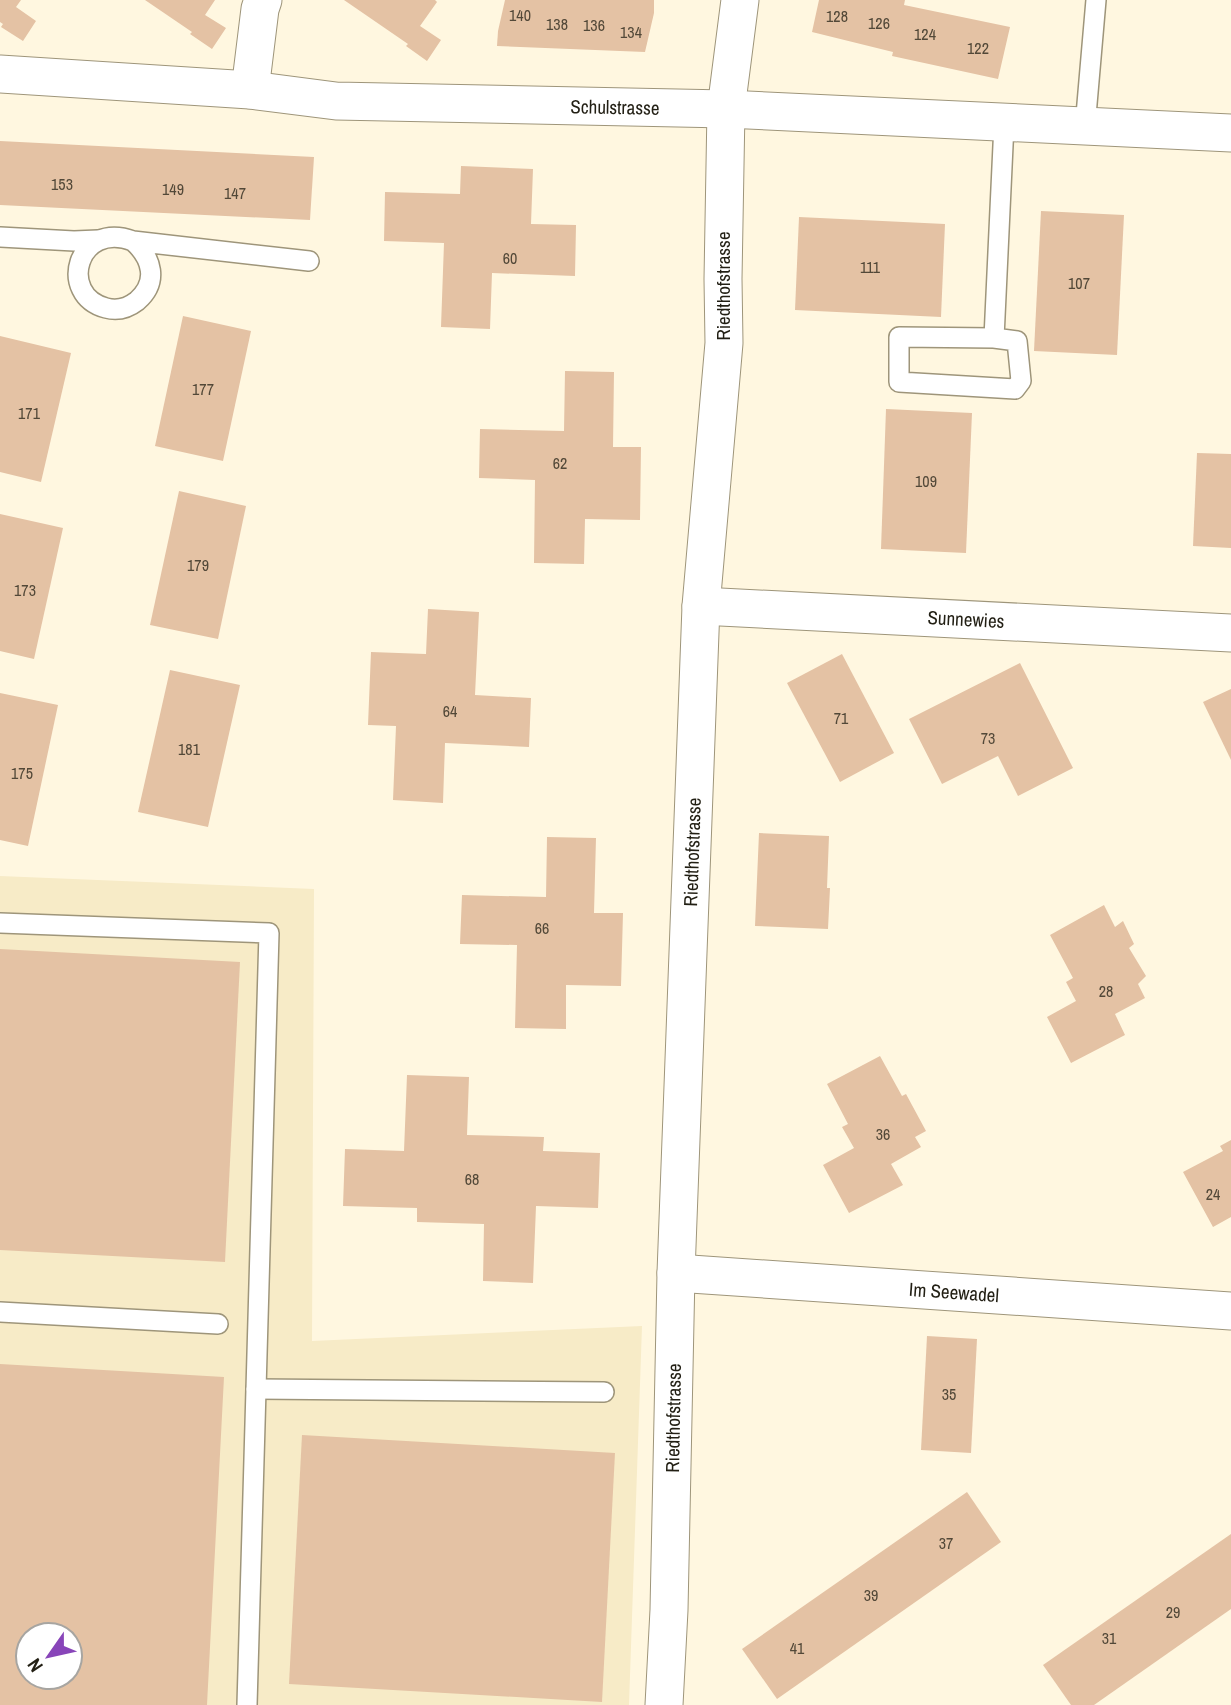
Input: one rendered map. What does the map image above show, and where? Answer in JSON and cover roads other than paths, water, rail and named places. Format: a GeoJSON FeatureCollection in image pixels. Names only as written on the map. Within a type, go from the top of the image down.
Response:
{"type":"FeatureCollection","features":[{"type":"Feature","properties":{"kind":"street"},"geometry":{"type":"LineString","coordinates":[[250,90],[263,0]]}},
{"type":"Feature","properties":{"kind":"street","name":"Riedthofstrasse"},"geometry":{"type":"LineString","coordinates":[[664,1705],[669,1610],[676,1273],[701,606],[724,343],[726,109],[740,0]]}},
{"type":"Feature","properties":{"kind":"street","name":"Schulstrasse"},"geometry":{"type":"LineString","coordinates":[[0,74],[250,90],[336,101],[726,109],[1231,134]]}},
{"type":"Feature","properties":{"kind":"street","name":"Sunnewies"},"geometry":{"type":"LineString","coordinates":[[701,606],[1231,633]]}},
{"type":"Feature","properties":{"kind":"street","name":"Im Seewadel"},"geometry":{"type":"LineString","coordinates":[[676,1273],[1231,1311]]}},
{"type":"Feature","properties":{"kind":"lane"},"geometry":{"type":"LineString","coordinates":[[1085,127],[1096,0]]}},
{"type":"Feature","properties":{"kind":"lane"},"geometry":{"type":"LineString","coordinates":[[994,338],[1004,124]]}},
{"type":"Feature","properties":{"kind":"lane"},"geometry":{"type":"LineString","coordinates":[[0,237],[74,241],[121,237],[133,241],[309,261]]}},
{"type":"Feature","properties":{"kind":"lane"},"geometry":{"type":"LineString","coordinates":[[98,240],[82,256],[79,278],[88,298],[110,309],[134,303],[143,295],[149,284],[151,272],[148,260],[142,249],[133,241]]}},
{"type":"Feature","properties":{"kind":"lane"},"geometry":{"type":"LineString","coordinates":[[899,337],[994,338],[1017,341],[1021,381],[1016,389],[899,382],[899,337]]}},
{"type":"Feature","properties":{"kind":"lane"},"geometry":{"type":"LineString","coordinates":[[0,923],[269,933],[247,1705]]}},
{"type":"Feature","properties":{"kind":"lane"},"geometry":{"type":"LineString","coordinates":[[0,1312],[218,1324]]}},
{"type":"Feature","properties":{"kind":"lane"},"geometry":{"type":"LineString","coordinates":[[256,1389],[604,1392]]}}]}
